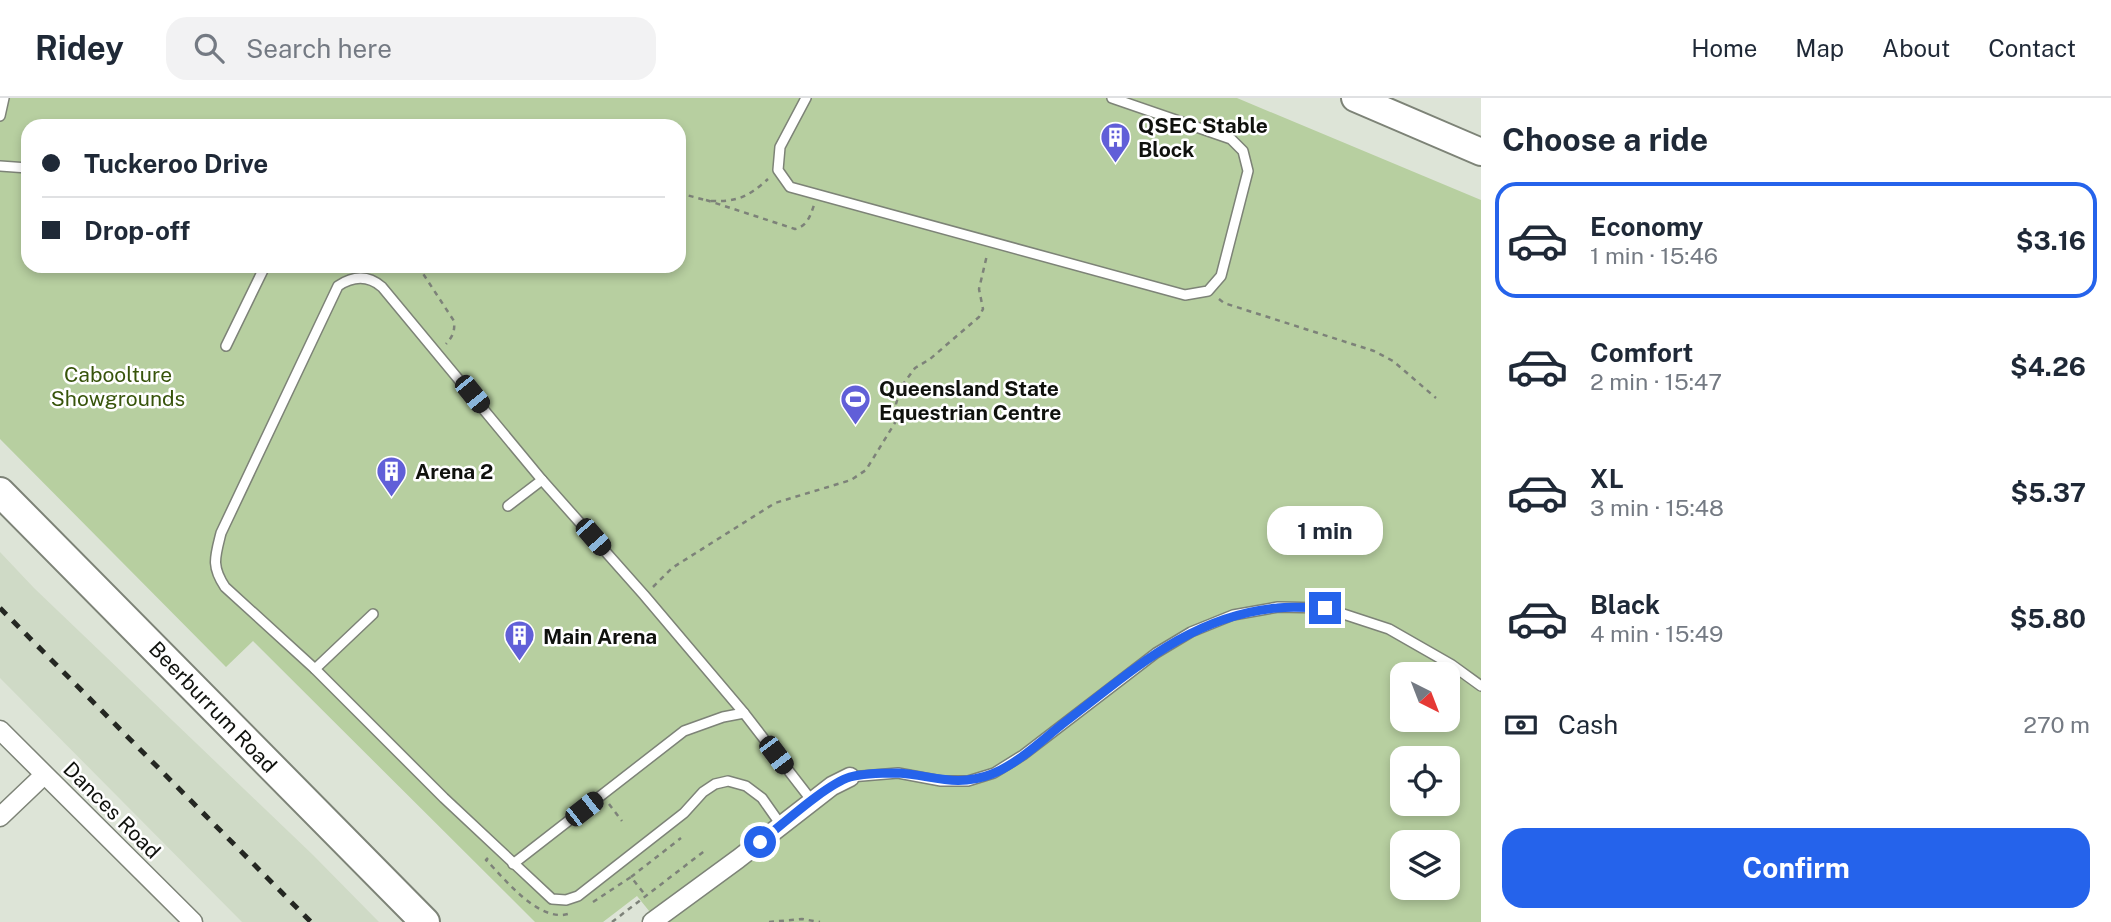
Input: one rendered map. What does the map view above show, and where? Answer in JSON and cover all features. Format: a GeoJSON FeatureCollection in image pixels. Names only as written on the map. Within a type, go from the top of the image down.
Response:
{"type":"FeatureCollection","features":[{"type":"Feature","properties":{"kind":"main road"},"geometry":{"type":"LineString","coordinates":[[1355,98],[1481,152]]}},
{"type":"Feature","properties":{"kind":"main road","name":"Beerburrum Road"},"geometry":{"type":"LineString","coordinates":[[0,492],[425,922]]}},
{"type":"Feature","properties":{"kind":"street","name":"Dances Road"},"geometry":{"type":"LineString","coordinates":[[0,730],[193,922]]}},
{"type":"Feature","properties":{"kind":"street"},"geometry":{"type":"LineString","coordinates":[[0,817],[44,775]]}},
{"type":"Feature","properties":{"kind":"street"},"geometry":{"type":"LineString","coordinates":[[652,922],[832,786],[850,777]]}},
{"type":"Feature","properties":{"kind":"lane"},"geometry":{"type":"LineString","coordinates":[[0,116],[5,98]]}},
{"type":"Feature","properties":{"kind":"lane"},"geometry":{"type":"LineString","coordinates":[[806,98],[780,147],[778,170],[790,187],[1185,295],[1208,291],[1221,276],[1248,171],[1244,151],[1231,139],[1112,98]]}},
{"type":"Feature","properties":{"kind":"lane"},"geometry":{"type":"LineString","coordinates":[[0,166],[21,168]]}},
{"type":"Feature","properties":{"kind":"lane"},"geometry":{"type":"LineString","coordinates":[[226,346],[262,273]]}},
{"type":"Feature","properties":{"kind":"lane"},"geometry":{"type":"LineString","coordinates":[[781,825],[762,798],[746,786],[728,781],[715,784],[703,792],[684,813],[578,896],[566,900],[552,899],[443,799],[315,669],[225,587],[217,575],[214,563],[221,533],[338,286],[349,279],[373,280],[744,713],[812,801]]}},
{"type":"Feature","properties":{"kind":"lane"},"geometry":{"type":"LineString","coordinates":[[508,506],[542,480]]}},
{"type":"Feature","properties":{"kind":"lane"},"geometry":{"type":"LineString","coordinates":[[850,777],[898,773],[968,781],[993,773],[1023,755],[1156,653],[1191,632],[1233,615],[1278,607],[1325,608],[1389,628],[1452,665],[1481,686]]}},
{"type":"Feature","properties":{"kind":"lane"},"geometry":{"type":"LineString","coordinates":[[315,669],[373,614]]}},
{"type":"Feature","properties":{"kind":"lane"},"geometry":{"type":"LineString","coordinates":[[513,864],[684,731],[723,717],[744,713]]}},
{"type":"Feature","properties":{"kind":"path"},"geometry":{"type":"LineString","coordinates":[[706,200],[729,201],[744,197],[778,170]]}},
{"type":"Feature","properties":{"kind":"path"},"geometry":{"type":"LineString","coordinates":[[686,195],[795,229],[802,227],[809,218],[818,195]]}},
{"type":"Feature","properties":{"kind":"path"},"geometry":{"type":"LineString","coordinates":[[644,595],[673,568],[775,503],[851,480],[866,470],[896,421],[896,404],[901,387],[915,368],[930,359],[979,317],[983,309],[979,289],[990,242]]}},
{"type":"Feature","properties":{"kind":"path"},"geometry":{"type":"LineString","coordinates":[[423,273],[454,321],[453,336],[436,352]]}},
{"type":"Feature","properties":{"kind":"path"},"geometry":{"type":"LineString","coordinates":[[1208,291],[1224,303],[1374,351],[1393,361],[1436,398]]}},
{"type":"Feature","properties":{"kind":"path"},"geometry":{"type":"LineString","coordinates":[[631,877],[681,838]]}},
{"type":"Feature","properties":{"kind":"path"},"geometry":{"type":"LineString","coordinates":[[612,922],[707,849]]}},
{"type":"Feature","properties":{"kind":"path"},"geometry":{"type":"LineString","coordinates":[[769,922],[802,919],[820,922]]}},
{"type":"Feature","properties":{"kind":"shaded area"},"geometry":{"type":"Polygon","coordinates":[[[0,552],[379,922],[242,922],[0,678],[0,552]]]}},
{"type":"Feature","properties":{"kind":"green space","name":"Queensland State Equestrian Centre"},"geometry":{"type":"Polygon","coordinates":[[[0,98],[1237,98],[1481,200],[1481,922],[658,922],[637,896],[603,922],[535,922],[253,641],[226,667],[0,439],[0,98]]]}},
{"type":"Feature","properties":{"kind":"railway"},"geometry":{"type":"LineString","coordinates":[[0,608],[311,922]]}},
{"type":"Feature","properties":{"kind":"place","name":"QSEC Stable Block"},"geometry":{"type":"Point","coordinates":[1115,164]}},
{"type":"Feature","properties":{"kind":"place","name":"Queensland State Equestrian Centre"},"geometry":{"type":"Point","coordinates":[856,427]}},
{"type":"Feature","properties":{"kind":"place","name":"Arena 2"},"geometry":{"type":"Point","coordinates":[392,498]}},
{"type":"Feature","properties":{"kind":"place","name":"Main Arena"},"geometry":{"type":"Point","coordinates":[520,663]}},
{"type":"Feature","properties":{"kind":"route"},"geometry":{"type":"LineString","coordinates":[[760,842],[832,786],[850,777],[898,773],[968,781],[993,773],[1023,755],[1156,653],[1191,632],[1233,615],[1278,607],[1325,608]]}},
{"type":"Feature","properties":{"kind":"park label","name":"Caboolture Showgrounds"},"geometry":{"type":"Point","coordinates":[118,386]}}]}
